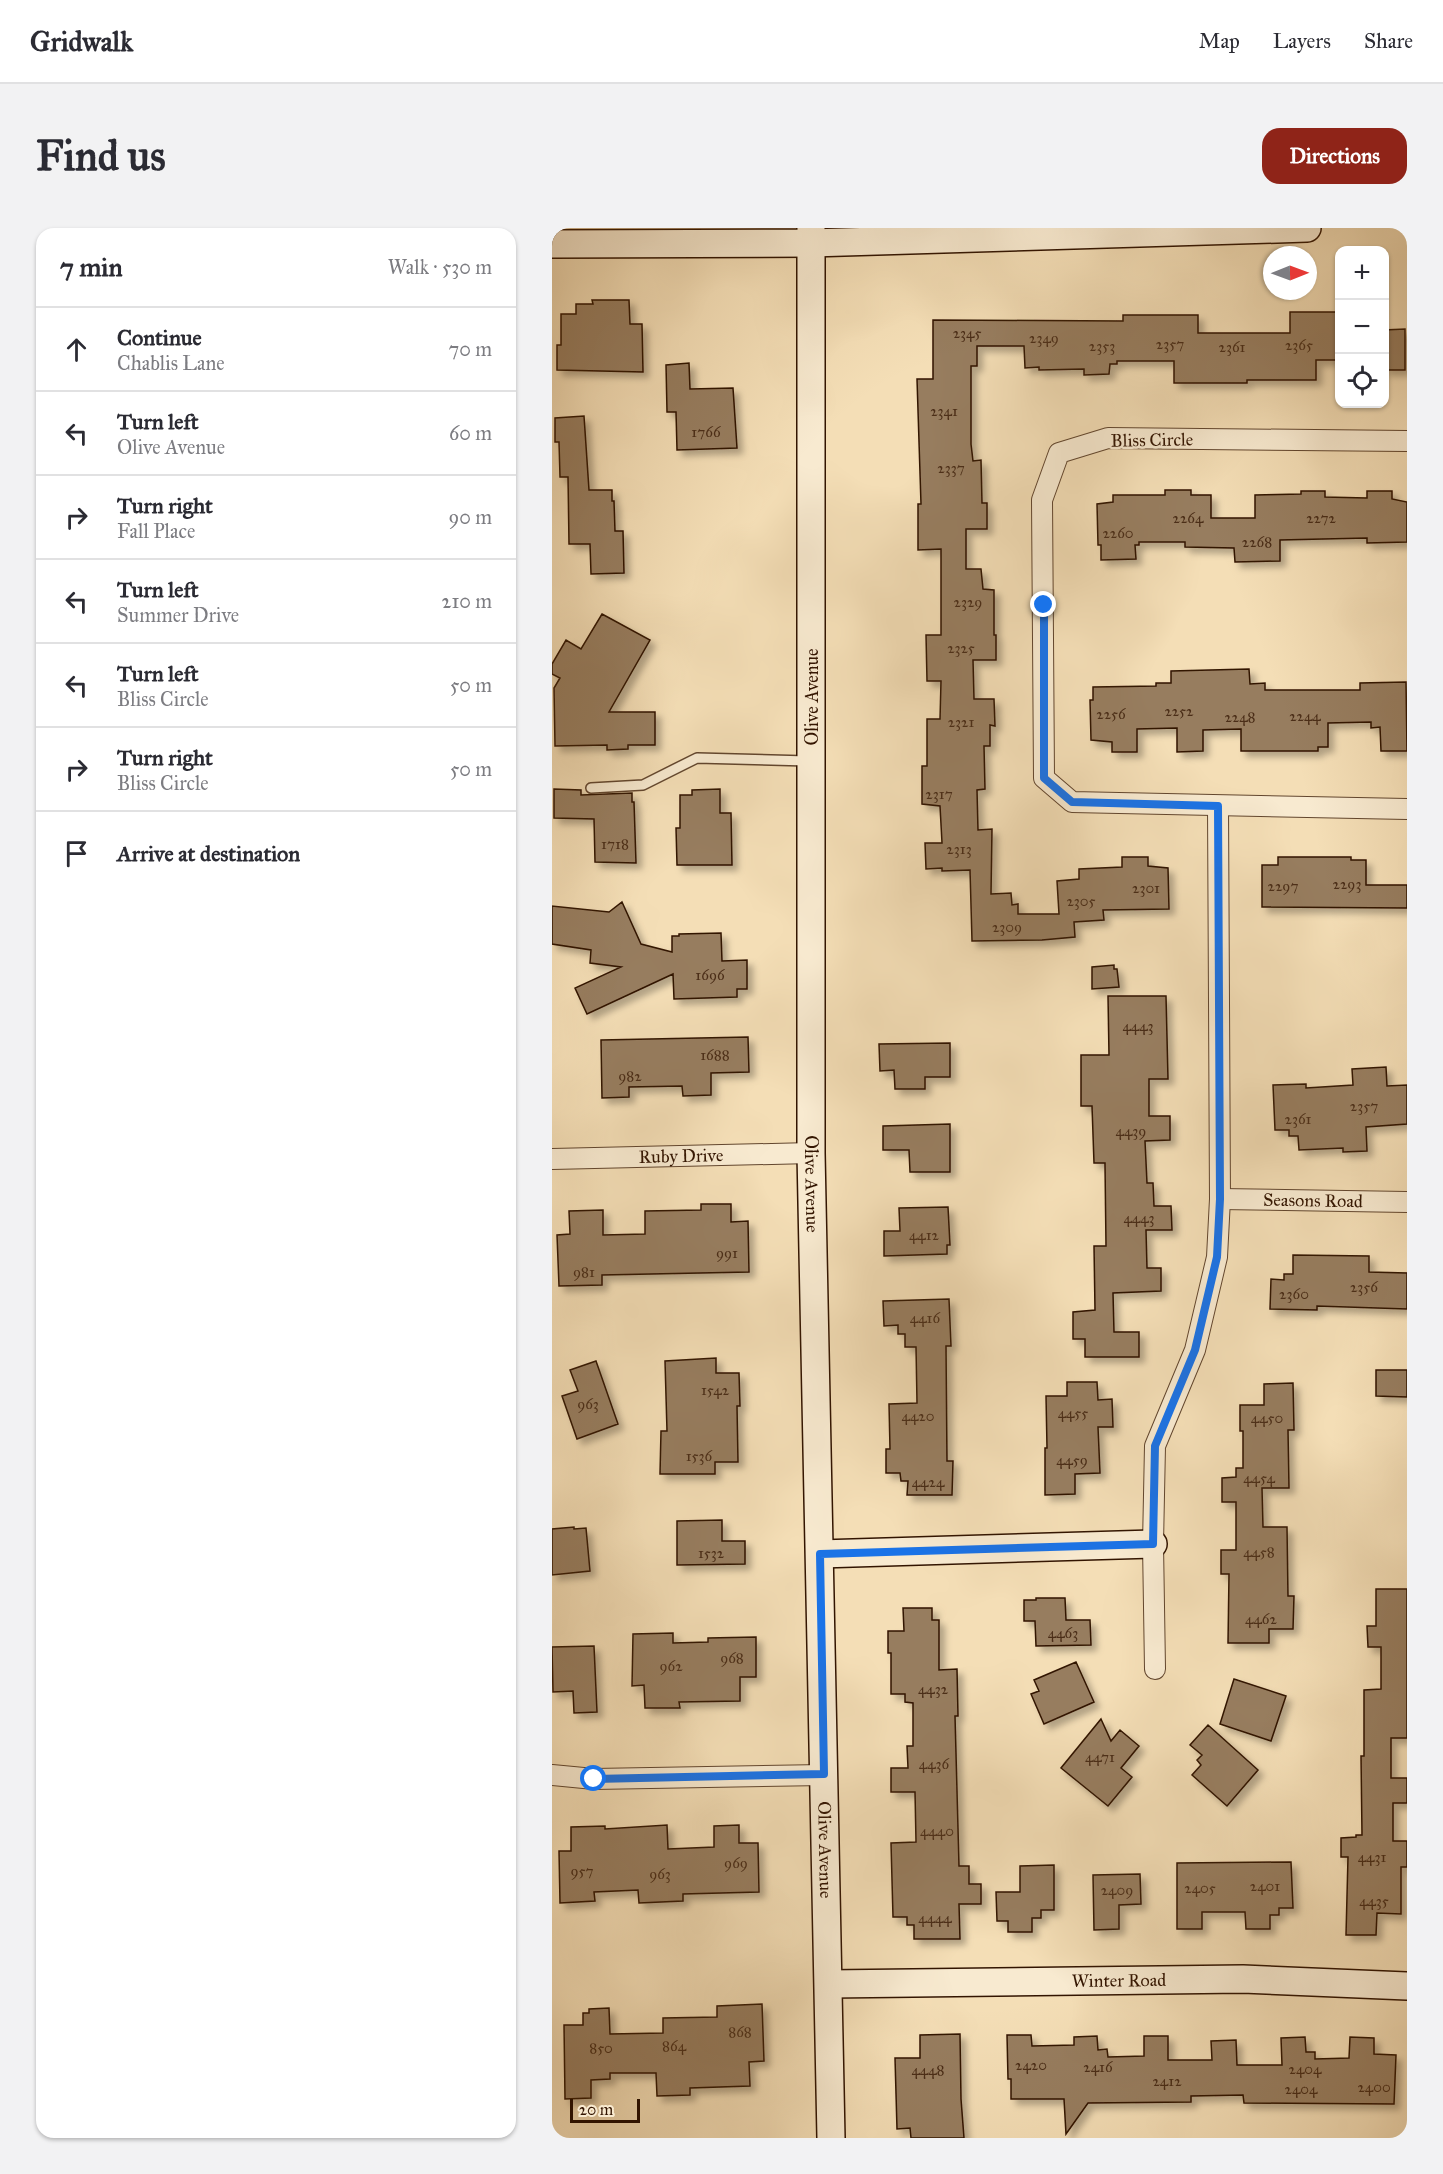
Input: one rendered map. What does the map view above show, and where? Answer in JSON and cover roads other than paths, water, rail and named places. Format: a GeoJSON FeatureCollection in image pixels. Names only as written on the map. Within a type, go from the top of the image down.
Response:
{"type":"FeatureCollection","features":[{"type":"Feature","properties":{"kind":"main road"},"geometry":{"type":"LineString","coordinates":[[552,244],[811,236],[1307,228]]}},
{"type":"Feature","properties":{"kind":"main road","name":"Olive Avenue"},"geometry":{"type":"LineString","coordinates":[[811,236],[811,1153],[831,2138]]}},
{"type":"Feature","properties":{"kind":"main road"},"geometry":{"type":"LineString","coordinates":[[820,1554],[1153,1544]]}},
{"type":"Feature","properties":{"kind":"main road","name":"Winter Road"},"geometry":{"type":"LineString","coordinates":[[829,1984],[1242,1979],[1407,1986]]}},
{"type":"Feature","properties":{"kind":"street","name":"Bliss Circle"},"geometry":{"type":"LineString","coordinates":[[1407,441],[1108,438],[1059,453],[1042,500],[1044,778],[1072,802],[1407,808]]}},
{"type":"Feature","properties":{"kind":"street"},"geometry":{"type":"LineString","coordinates":[[1155,1669],[1153,1544],[1155,1446],[1195,1350],[1217,1257],[1220,1199],[1218,806]]}},
{"type":"Feature","properties":{"kind":"street","name":"Ruby Drive"},"geometry":{"type":"LineString","coordinates":[[552,1159],[811,1153]]}},
{"type":"Feature","properties":{"kind":"street","name":"Seasons Road"},"geometry":{"type":"LineString","coordinates":[[1220,1199],[1407,1202]]}},
{"type":"Feature","properties":{"kind":"street"},"geometry":{"type":"LineString","coordinates":[[552,1775],[594,1779],[824,1774]]}},
{"type":"Feature","properties":{"kind":"lane"},"geometry":{"type":"LineString","coordinates":[[591,788],[643,785],[697,758],[812,762]]}}]}
